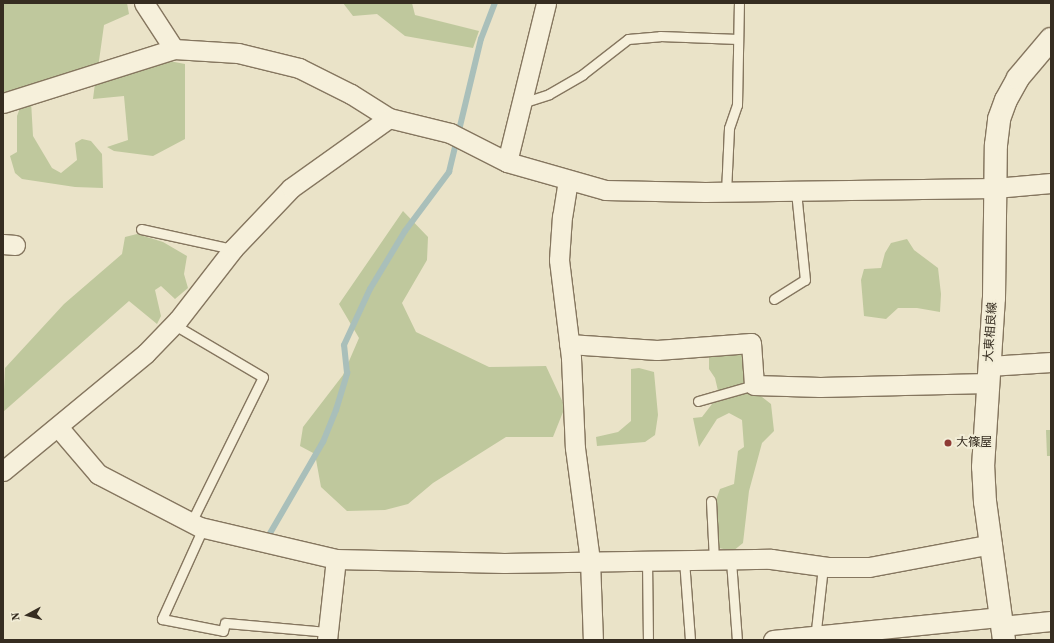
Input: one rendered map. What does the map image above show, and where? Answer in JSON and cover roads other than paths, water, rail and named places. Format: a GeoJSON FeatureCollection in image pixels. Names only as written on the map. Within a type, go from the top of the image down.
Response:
{"type":"FeatureCollection","features":[{"type":"Feature","properties":{"kind":"main road","name":"大東相良線"},"geometry":{"type":"LineString","coordinates":[[1002,627],[983,467],[994,298],[995,188],[999,119],[1018,78],[1051,39]]}},
{"type":"Feature","properties":{"kind":"street"},"geometry":{"type":"LineString","coordinates":[[144,3],[174,49]]}},
{"type":"Feature","properties":{"kind":"street"},"geometry":{"type":"LineString","coordinates":[[507,162],[546,3]]}},
{"type":"Feature","properties":{"kind":"street"},"geometry":{"type":"LineString","coordinates":[[3,103],[174,49],[238,53],[299,68],[351,94],[389,118],[459,137],[507,162],[605,190],[726,192],[995,188],[1051,183]]}},
{"type":"Feature","properties":{"kind":"street"},"geometry":{"type":"LineString","coordinates":[[3,471],[146,353],[173,324],[233,249],[291,188],[389,118]]}},
{"type":"Feature","properties":{"kind":"street"},"geometry":{"type":"LineString","coordinates":[[568,180],[562,216],[559,260],[569,344],[575,448],[590,560],[593,640]]}},
{"type":"Feature","properties":{"kind":"street"},"geometry":{"type":"LineString","coordinates":[[569,344],[657,350],[751,343],[754,385],[820,387],[989,374],[1051,362]]}},
{"type":"Feature","properties":{"kind":"street"},"geometry":{"type":"LineString","coordinates":[[58,426],[98,474],[197,525],[336,559],[504,563],[590,560],[771,559],[823,566],[869,567],[992,544]]}},
{"type":"Feature","properties":{"kind":"street"},"geometry":{"type":"LineString","coordinates":[[328,636],[336,559]]}},
{"type":"Feature","properties":{"kind":"street"},"geometry":{"type":"LineString","coordinates":[[773,640],[1002,627],[1051,621]]}},
{"type":"Feature","properties":{"kind":"lane"},"geometry":{"type":"LineString","coordinates":[[726,192],[729,128],[737,105],[739,3]]}},
{"type":"Feature","properties":{"kind":"lane"},"geometry":{"type":"LineString","coordinates":[[522,103],[549,94],[566,84],[628,40],[660,36],[738,39]]}},
{"type":"Feature","properties":{"kind":"lane"},"geometry":{"type":"LineString","coordinates":[[774,299],[805,280],[796,191]]}},
{"type":"Feature","properties":{"kind":"lane"},"geometry":{"type":"LineString","coordinates":[[141,229],[233,249]]}},
{"type":"Feature","properties":{"kind":"lane"},"geometry":{"type":"LineString","coordinates":[[173,324],[263,376],[197,525],[162,619],[223,631],[225,623],[328,636]]}},
{"type":"Feature","properties":{"kind":"lane"},"geometry":{"type":"LineString","coordinates":[[698,401],[754,385]]}},
{"type":"Feature","properties":{"kind":"lane"},"geometry":{"type":"LineString","coordinates":[[711,501],[738,640]]}},
{"type":"Feature","properties":{"kind":"lane"},"geometry":{"type":"LineString","coordinates":[[647,560],[648,640]]}},
{"type":"Feature","properties":{"kind":"lane"},"geometry":{"type":"LineString","coordinates":[[684,560],[690,640]]}},
{"type":"Feature","properties":{"kind":"lane"},"geometry":{"type":"LineString","coordinates":[[815,638],[823,566]]}},
{"type":"Feature","properties":{"kind":"waterway"},"geometry":{"type":"LineString","coordinates":[[269,535],[323,442],[336,410],[347,373],[344,345],[370,289],[405,231],[449,172],[481,39],[495,3]]}},
{"type":"Feature","properties":{"kind":"place","name":"大篠屋"},"geometry":{"type":"Point","coordinates":[948,443]}}]}
